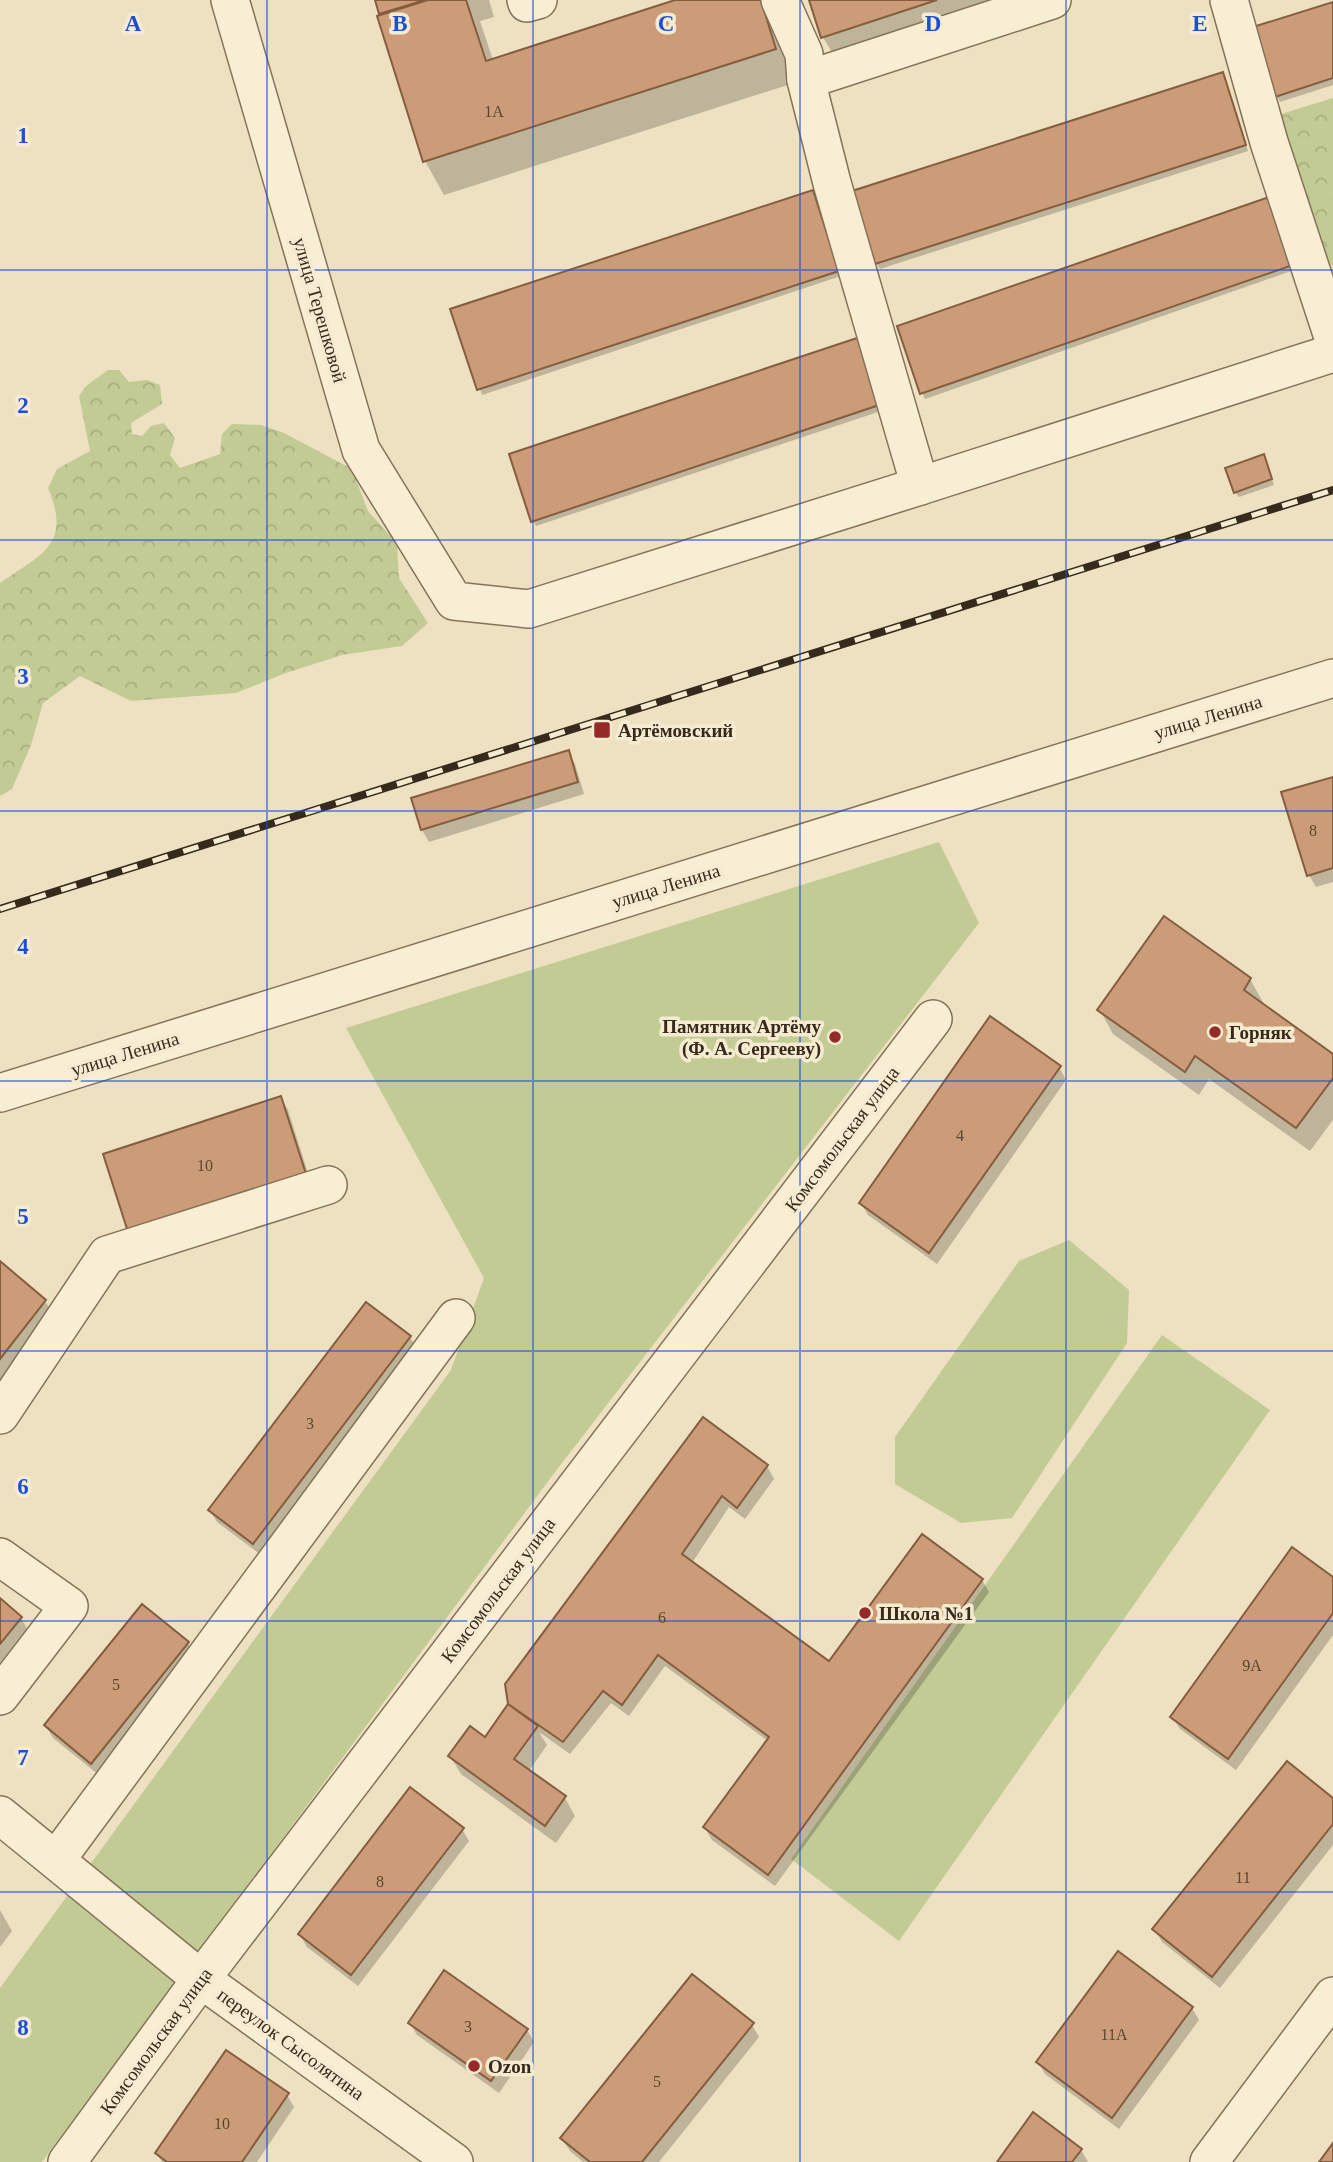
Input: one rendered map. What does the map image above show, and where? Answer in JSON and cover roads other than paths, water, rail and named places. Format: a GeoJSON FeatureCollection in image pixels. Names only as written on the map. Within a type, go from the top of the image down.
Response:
{"type":"FeatureCollection","features":[{"type":"Feature","properties":{"kind":"street","name":"улица Терешковой"},"geometry":{"type":"LineString","coordinates":[[230,0],[361,450],[454,601],[529,608],[920,486]]}},
{"type":"Feature","properties":{"kind":"street"},"geometry":{"type":"LineString","coordinates":[[526,0],[527,3],[538,0]]}},
{"type":"Feature","properties":{"kind":"street"},"geometry":{"type":"LineString","coordinates":[[780,0],[804,54],[806,80],[836,196],[920,486],[1333,352]]}},
{"type":"Feature","properties":{"kind":"street"},"geometry":{"type":"LineString","coordinates":[[806,80],[1052,0]]}},
{"type":"Feature","properties":{"kind":"street"},"geometry":{"type":"LineString","coordinates":[[1229,0],[1269,142],[1333,337]]}},
{"type":"Feature","properties":{"kind":"street","name":"улица Ленина"},"geometry":{"type":"LineString","coordinates":[[0,1093],[1333,678]]}},
{"type":"Feature","properties":{"kind":"street","name":"Комсомольская улица"},"geometry":{"type":"LineString","coordinates":[[67,2162],[201,1979],[933,1019]]}},
{"type":"Feature","properties":{"kind":"street"},"geometry":{"type":"LineString","coordinates":[[0,1415],[107,1255],[328,1185]]}},
{"type":"Feature","properties":{"kind":"street"},"geometry":{"type":"LineString","coordinates":[[56,1860],[456,1318]]}},
{"type":"Feature","properties":{"kind":"street"},"geometry":{"type":"LineString","coordinates":[[0,1558],[69,1606],[0,1696]]}},
{"type":"Feature","properties":{"kind":"street","name":"переулок Сысолятина"},"geometry":{"type":"LineString","coordinates":[[0,1815],[201,1979],[454,2162]]}},
{"type":"Feature","properties":{"kind":"street"},"geometry":{"type":"LineString","coordinates":[[1209,2162],[1333,1996]]}},
{"type":"Feature","properties":{"kind":"railway"},"geometry":{"type":"LineString","coordinates":[[0,909],[1333,490]]}},
{"type":"Feature","properties":{"kind":"place","name":"Артёмовский"},"geometry":{"type":"Point","coordinates":[602,730]}},
{"type":"Feature","properties":{"kind":"place","name":"Горняк"},"geometry":{"type":"Point","coordinates":[1215,1032]}},
{"type":"Feature","properties":{"kind":"place","name":"Памятник Артёму (Ф. А. Сергееву)"},"geometry":{"type":"Point","coordinates":[835,1037]}},
{"type":"Feature","properties":{"kind":"place","name":"Школа №1"},"geometry":{"type":"Point","coordinates":[865,1613]}},
{"type":"Feature","properties":{"kind":"place","name":"Ozon"},"geometry":{"type":"Point","coordinates":[474,2066]}}]}
